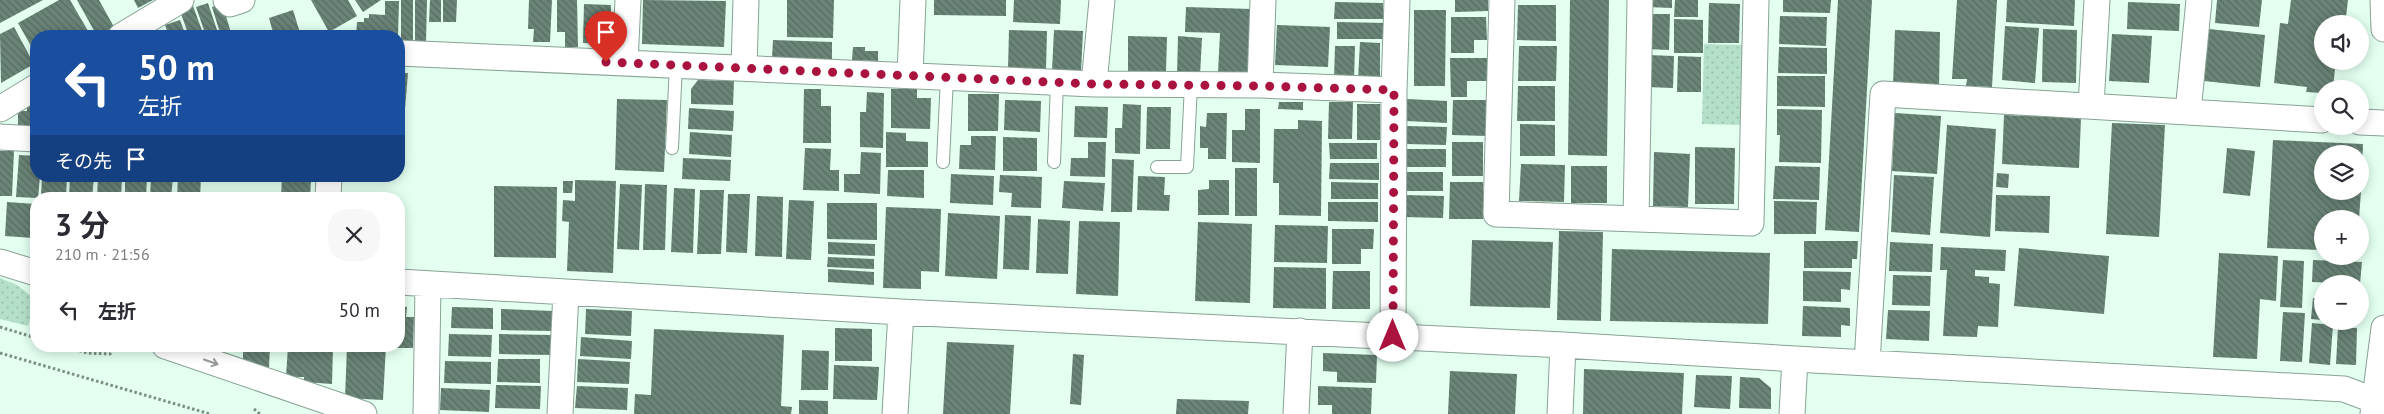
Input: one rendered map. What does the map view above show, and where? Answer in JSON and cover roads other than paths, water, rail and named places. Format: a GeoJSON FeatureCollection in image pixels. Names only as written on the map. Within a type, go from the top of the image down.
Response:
{"type":"FeatureCollection","features":[{"type":"Feature","properties":{"kind":"street"},"geometry":{"type":"LineString","coordinates":[[148,29],[180,0]]}},
{"type":"Feature","properties":{"kind":"street"},"geometry":{"type":"LineString","coordinates":[[226,0],[230,4],[242,0]]}},
{"type":"Feature","properties":{"kind":"street"},"geometry":{"type":"LineString","coordinates":[[625,63],[628,0]]}},
{"type":"Feature","properties":{"kind":"street"},"geometry":{"type":"LineString","coordinates":[[744,68],[746,0]]}},
{"type":"Feature","properties":{"kind":"street"},"geometry":{"type":"LineString","coordinates":[[910,75],[913,0]]}},
{"type":"Feature","properties":{"kind":"street"},"geometry":{"type":"LineString","coordinates":[[1094,84],[1102,0]]}},
{"type":"Feature","properties":{"kind":"street"},"geometry":{"type":"LineString","coordinates":[[1260,86],[1263,0]]}},
{"type":"Feature","properties":{"kind":"street"},"geometry":{"type":"LineString","coordinates":[[1393,336],[1394,90],[1397,0]]}},
{"type":"Feature","properties":{"kind":"street"},"geometry":{"type":"LineString","coordinates":[[1502,0],[1496,214],[1751,223],[1756,0]]}},
{"type":"Feature","properties":{"kind":"street"},"geometry":{"type":"LineString","coordinates":[[1636,219],[1640,0]]}},
{"type":"Feature","properties":{"kind":"street"},"geometry":{"type":"LineString","coordinates":[[2091,106],[2097,0]]}},
{"type":"Feature","properties":{"kind":"street"},"geometry":{"type":"LineString","coordinates":[[2188,112],[2198,0]]}},
{"type":"Feature","properties":{"kind":"street"},"geometry":{"type":"LineString","coordinates":[[2383,0],[2384,29]]}},
{"type":"Feature","properties":{"kind":"street"},"geometry":{"type":"LineString","coordinates":[[405,53],[1094,84],[1394,90]]}},
{"type":"Feature","properties":{"kind":"street"},"geometry":{"type":"LineString","coordinates":[[0,109],[30,91]]}},
{"type":"Feature","properties":{"kind":"street"},"geometry":{"type":"LineString","coordinates":[[1868,362],[1882,94],[2314,120]]}},
{"type":"Feature","properties":{"kind":"street"},"geometry":{"type":"LineString","coordinates":[[2369,123],[2384,124]]}},
{"type":"Feature","properties":{"kind":"street"},"geometry":{"type":"LineString","coordinates":[[0,137],[30,139]]}},
{"type":"Feature","properties":{"kind":"street"},"geometry":{"type":"LineString","coordinates":[[0,262],[30,271]]}},
{"type":"Feature","properties":{"kind":"street"},"geometry":{"type":"LineString","coordinates":[[405,282],[900,312],[1563,345],[1795,360],[1868,362],[2344,389],[2377,407],[2384,328]]}},
{"type":"Feature","properties":{"kind":"street"},"geometry":{"type":"LineString","coordinates":[[426,414],[428,284]]}},
{"type":"Feature","properties":{"kind":"street"},"geometry":{"type":"LineString","coordinates":[[560,414],[566,292]]}},
{"type":"Feature","properties":{"kind":"street"},"geometry":{"type":"LineString","coordinates":[[895,414],[900,312]]}},
{"type":"Feature","properties":{"kind":"street"},"geometry":{"type":"LineString","coordinates":[[1296,414],[1300,331]]}},
{"type":"Feature","properties":{"kind":"street"},"geometry":{"type":"LineString","coordinates":[[1560,414],[1563,345]]}},
{"type":"Feature","properties":{"kind":"street"},"geometry":{"type":"LineString","coordinates":[[183,352],[364,414]]}},
{"type":"Feature","properties":{"kind":"street"},"geometry":{"type":"LineString","coordinates":[[1792,414],[1795,360]]}},
{"type":"Feature","properties":{"kind":"lane"},"geometry":{"type":"LineString","coordinates":[[672,148],[676,65]]}},
{"type":"Feature","properties":{"kind":"lane"},"geometry":{"type":"LineString","coordinates":[[942,162],[947,77]]}},
{"type":"Feature","properties":{"kind":"lane"},"geometry":{"type":"LineString","coordinates":[[1054,162],[1057,82]]}},
{"type":"Feature","properties":{"kind":"lane"},"geometry":{"type":"LineString","coordinates":[[1157,167],[1187,167],[1191,85]]}}]}
